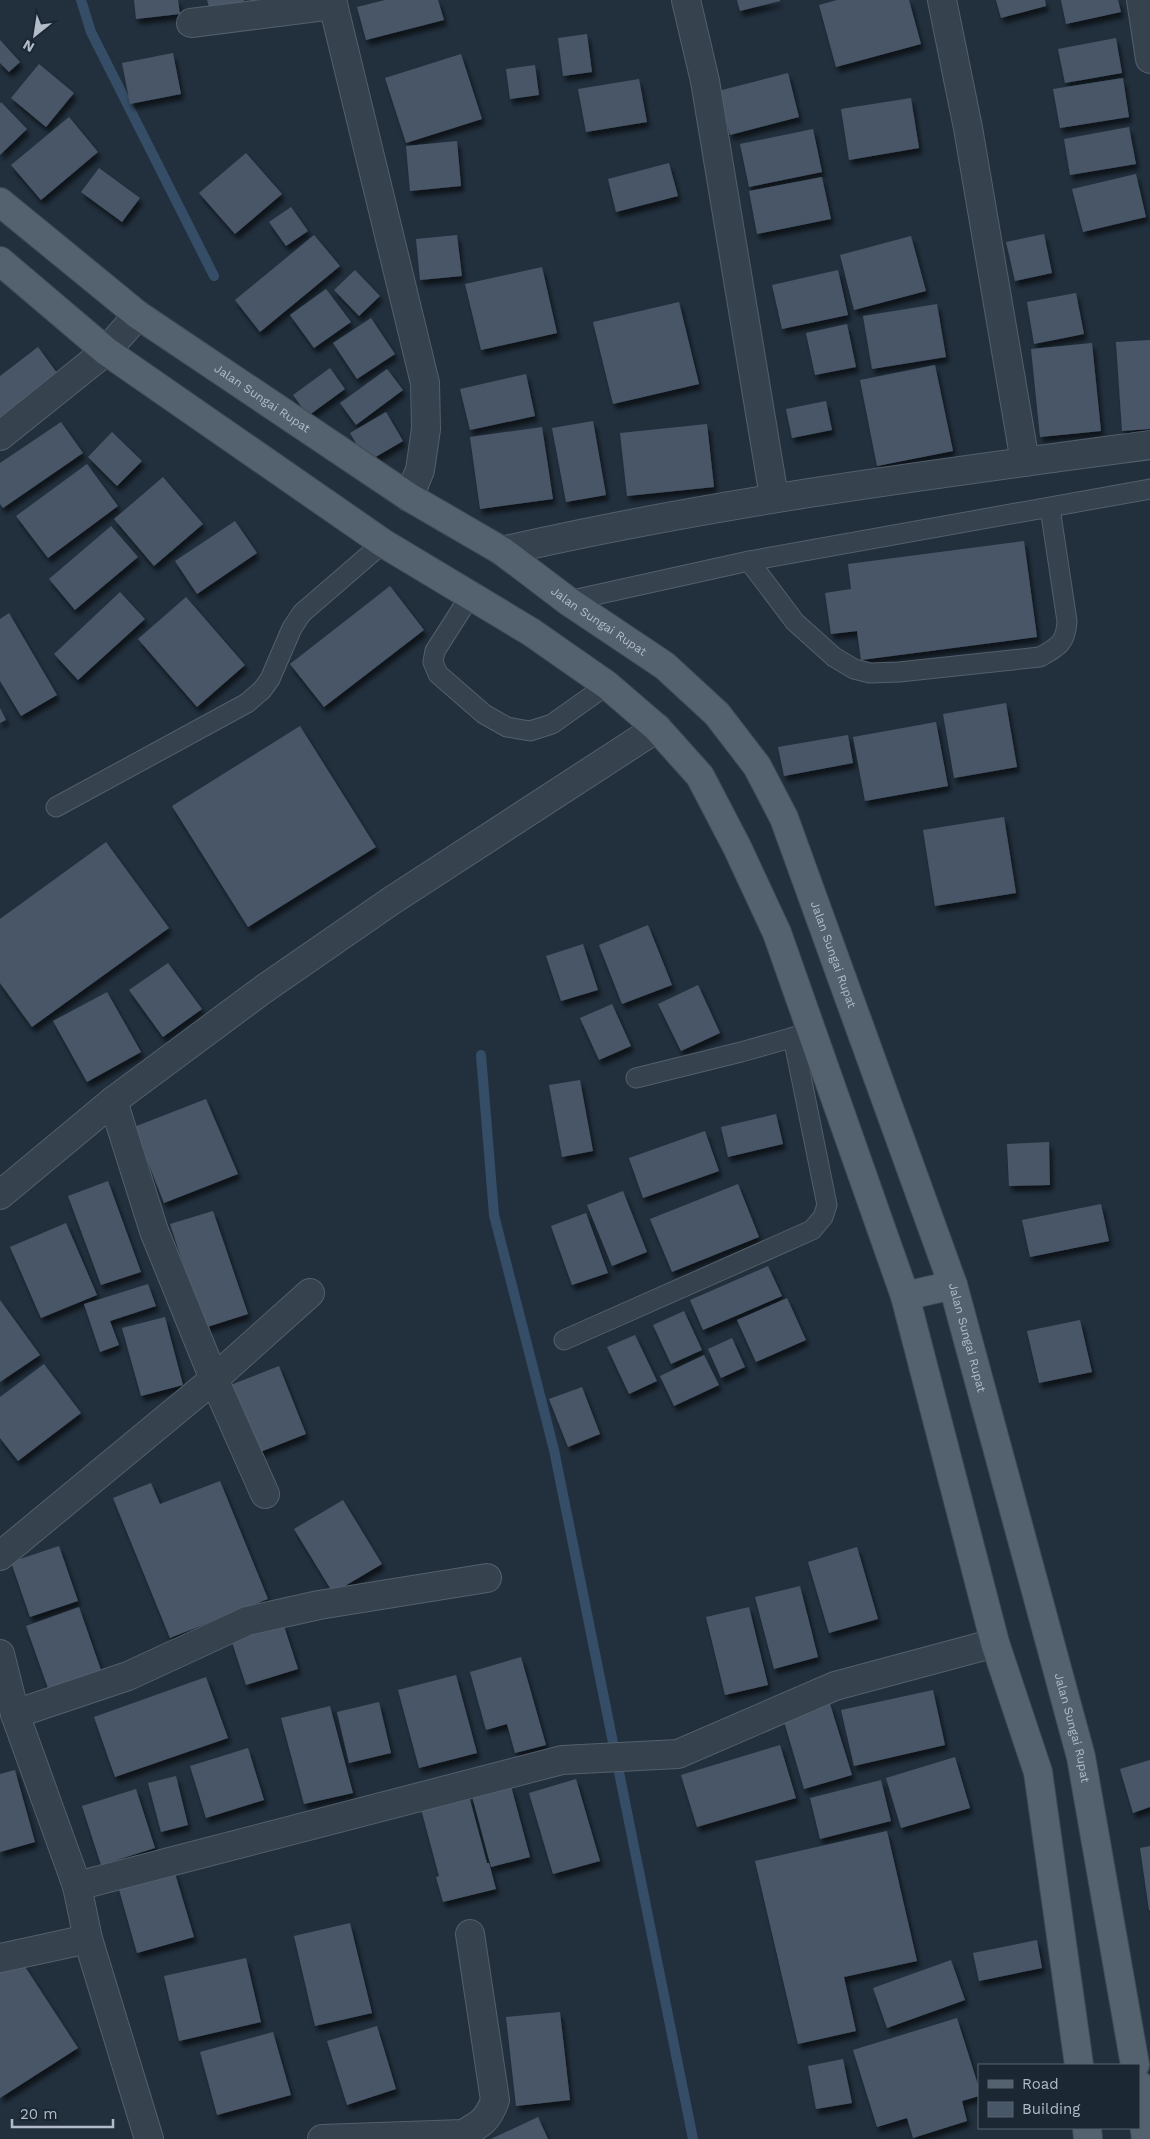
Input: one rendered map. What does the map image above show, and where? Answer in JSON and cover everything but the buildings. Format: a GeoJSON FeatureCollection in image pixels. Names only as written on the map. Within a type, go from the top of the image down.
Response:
{"type":"FeatureCollection","features":[{"type":"Feature","properties":{"kind":"main road","name":"Jalan Sungai Rupat"},"geometry":{"type":"LineString","coordinates":[[0,202],[138,315],[409,497],[502,551],[568,601],[665,666],[717,714],[757,766],[784,818],[952,1285],[1081,1757],[1135,2064]]}},
{"type":"Feature","properties":{"kind":"main road"},"geometry":{"type":"LineString","coordinates":[[0,261],[106,351],[383,543],[532,632],[607,685],[657,728],[700,776],[737,847],[778,933],[803,1034],[905,1296],[995,1643],[1038,1772],[1079,2064]]}},
{"type":"Feature","properties":{"kind":"main road"},"geometry":{"type":"LineString","coordinates":[[905,1296],[952,1285]]}},
{"type":"Feature","properties":{"kind":"main road"},"geometry":{"type":"LineString","coordinates":[[1140,2093],[1146,2139]]}},
{"type":"Feature","properties":{"kind":"street"},"geometry":{"type":"LineString","coordinates":[[686,0],[705,81],[774,497]]}},
{"type":"Feature","properties":{"kind":"street"},"geometry":{"type":"LineString","coordinates":[[942,0],[968,128],[1026,462]]}},
{"type":"Feature","properties":{"kind":"street"},"geometry":{"type":"LineString","coordinates":[[1141,0],[1150,59]]}},
{"type":"Feature","properties":{"kind":"street"},"geometry":{"type":"LineString","coordinates":[[191,22],[332,2],[425,384],[426,429],[420,470],[409,497]]}},
{"type":"Feature","properties":{"kind":"street"},"geometry":{"type":"LineString","coordinates":[[0,436],[106,351],[138,315]]}},
{"type":"Feature","properties":{"kind":"street"},"geometry":{"type":"LineString","coordinates":[[502,551],[574,535],[774,497],[1150,446]]}},
{"type":"Feature","properties":{"kind":"street"},"geometry":{"type":"LineString","coordinates":[[0,1194],[113,1101],[261,992],[391,900],[657,728]]}},
{"type":"Feature","properties":{"kind":"street"},"geometry":{"type":"LineString","coordinates":[[113,1101],[154,1231],[214,1379],[265,1494]]}},
{"type":"Feature","properties":{"kind":"street"},"geometry":{"type":"LineString","coordinates":[[0,1556],[214,1379],[310,1293]]}},
{"type":"Feature","properties":{"kind":"street"},"geometry":{"type":"LineString","coordinates":[[15,1714],[128,1676],[247,1621],[319,1605],[487,1578]]}},
{"type":"Feature","properties":{"kind":"street"},"geometry":{"type":"LineString","coordinates":[[77,1886],[562,1760],[678,1754],[835,1686],[995,1643]]}},
{"type":"Feature","properties":{"kind":"street"},"geometry":{"type":"LineString","coordinates":[[0,1654],[15,1714],[77,1886],[88,1939],[149,2139]]}},
{"type":"Feature","properties":{"kind":"street"},"geometry":{"type":"LineString","coordinates":[[322,2139],[463,2134],[482,2123],[491,2113],[495,2100],[470,1934]]}},
{"type":"Feature","properties":{"kind":"street"},"geometry":{"type":"LineString","coordinates":[[0,1958],[88,1939]]}},
{"type":"Feature","properties":{"kind":"lane"},"geometry":{"type":"LineString","coordinates":[[568,601],[749,561],[1150,489]]}},
{"type":"Feature","properties":{"kind":"lane"},"geometry":{"type":"LineString","coordinates":[[749,561],[795,622],[834,657],[854,669],[870,673],[899,672],[1040,657],[1056,648],[1067,634],[1067,621],[1050,508]]}},
{"type":"Feature","properties":{"kind":"lane"},"geometry":{"type":"LineString","coordinates":[[56,807],[247,703],[262,690],[270,679],[292,628],[302,613],[383,543]]}},
{"type":"Feature","properties":{"kind":"lane"},"geometry":{"type":"LineString","coordinates":[[470,596],[436,651],[433,662],[438,674],[484,714],[507,727],[530,731],[552,724],[607,685]]}},
{"type":"Feature","properties":{"kind":"lane"},"geometry":{"type":"LineString","coordinates":[[564,1340],[812,1230],[819,1224],[827,1205],[803,1034],[636,1078]]}},
{"type":"Feature","properties":{"kind":"waterway"},"geometry":{"type":"LineString","coordinates":[[81,0],[91,32],[214,276]]}},
{"type":"Feature","properties":{"kind":"waterway"},"geometry":{"type":"LineString","coordinates":[[481,1055],[494,1215],[554,1450],[693,2139]]}}]}
